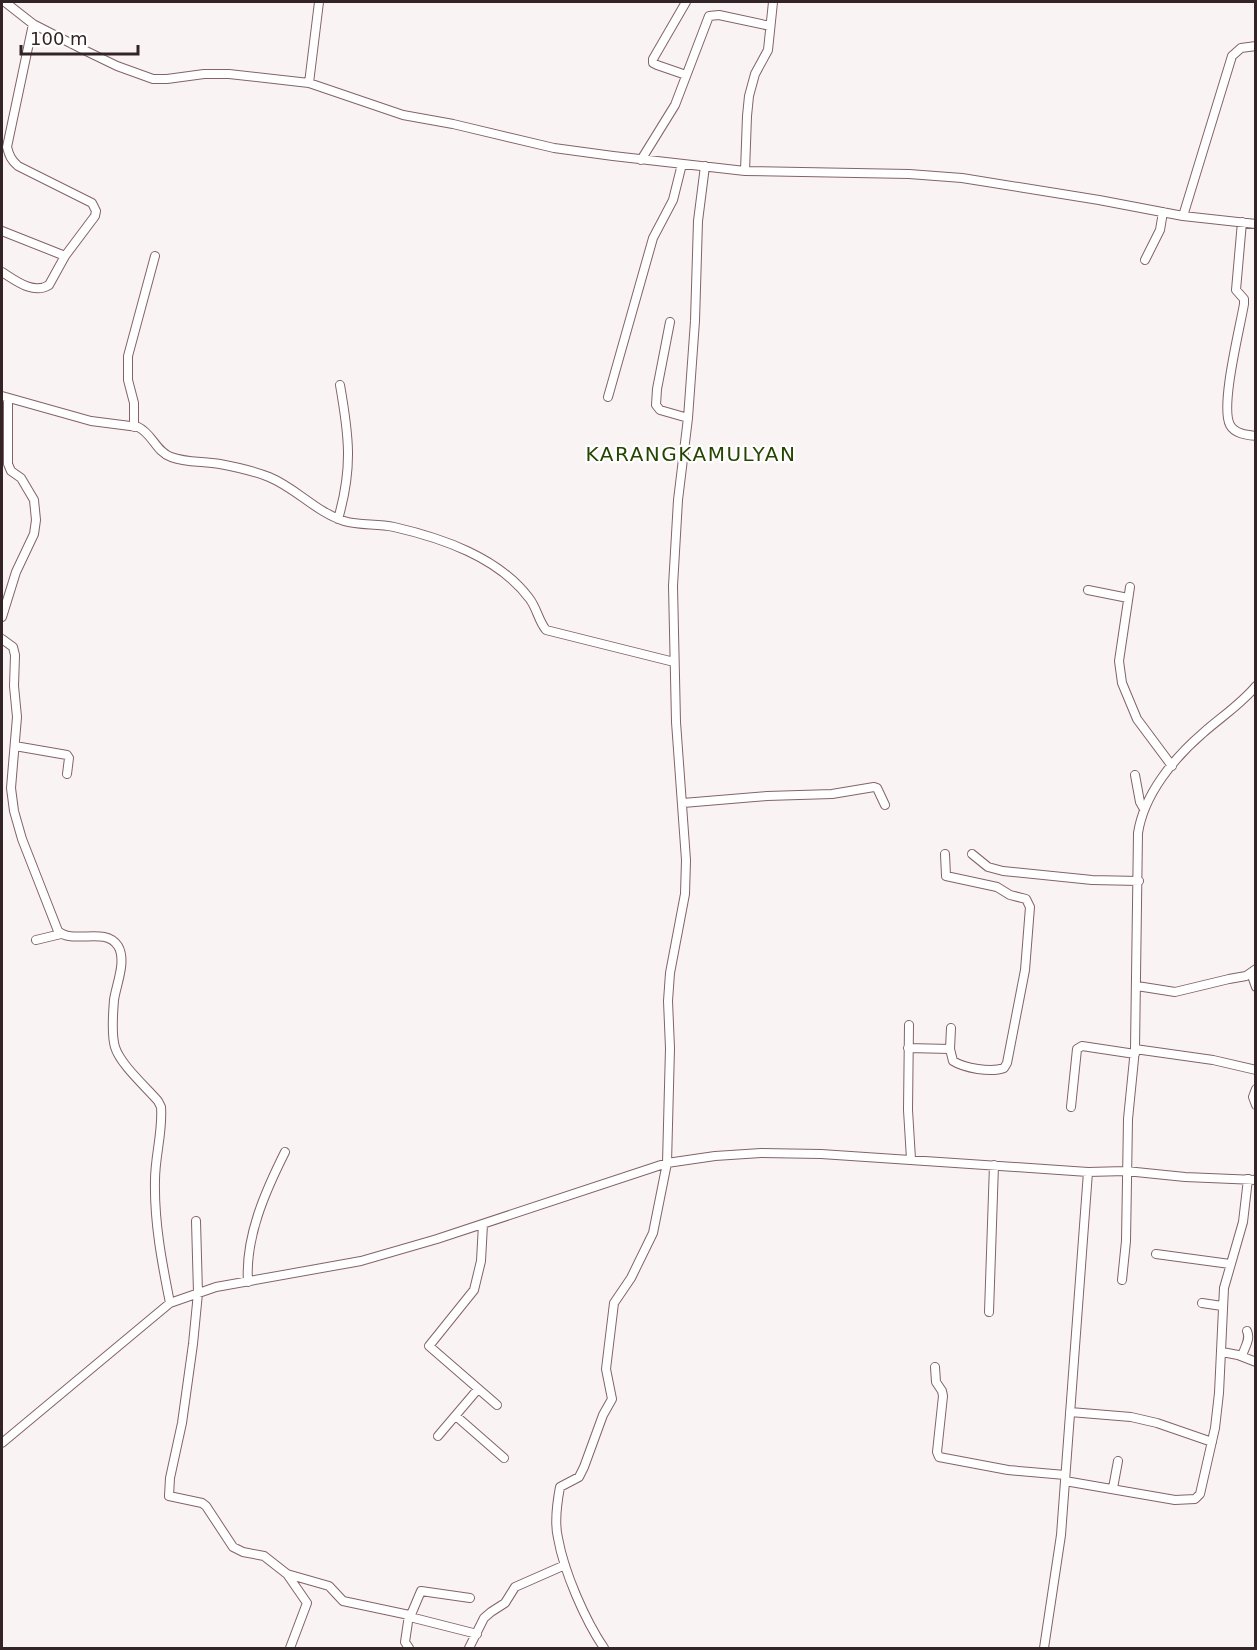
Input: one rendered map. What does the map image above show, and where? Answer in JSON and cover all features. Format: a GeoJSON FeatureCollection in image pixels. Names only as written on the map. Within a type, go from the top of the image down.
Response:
{"type":"FeatureCollection","features":[{"type":"Feature","properties":{"kind":"street"},"geometry":{"type":"LineString","coordinates":[[5,2],[33,24],[117,66],[153,79],[229,74],[309,83],[403,115],[453,124],[554,148],[641,160],[745,171],[909,174],[962,178],[1183,216],[1256,224]]}},
{"type":"Feature","properties":{"kind":"street"},"geometry":{"type":"LineString","coordinates":[[309,83],[319,2]]}},
{"type":"Feature","properties":{"kind":"street"},"geometry":{"type":"LineString","coordinates":[[686,2],[653,59],[653,63],[686,75]]}},
{"type":"Feature","properties":{"kind":"street"},"geometry":{"type":"LineString","coordinates":[[745,171],[749,96],[755,74],[768,50],[773,2]]}},
{"type":"Feature","properties":{"kind":"street"},"geometry":{"type":"LineString","coordinates":[[641,160],[675,105],[710,15],[770,26]]}},
{"type":"Feature","properties":{"kind":"street"},"geometry":{"type":"LineString","coordinates":[[2,272],[34,289],[44,288],[95,216],[92,204],[12,161],[8,147],[33,24]]}},
{"type":"Feature","properties":{"kind":"street"},"geometry":{"type":"LineString","coordinates":[[1183,216],[1232,56],[1241,48],[1256,46]]}},
{"type":"Feature","properties":{"kind":"street"},"geometry":{"type":"LineString","coordinates":[[608,397],[649,250],[673,200],[682,164]]}},
{"type":"Feature","properties":{"kind":"street"},"geometry":{"type":"LineString","coordinates":[[604,1648],[594,1633],[565,1565],[557,1536],[556,1516],[560,1489],[579,1477],[603,1415],[612,1399],[606,1369],[614,1303],[631,1278],[652,1233],[667,1163],[670,1048],[668,1001],[670,974],[685,894],[686,860],[674,662],[673,576],[678,500],[688,418],[695,321],[698,222],[705,166]]}},
{"type":"Feature","properties":{"kind":"street"},"geometry":{"type":"LineString","coordinates":[[1145,260],[1160,230],[1163,212]]}},
{"type":"Feature","properties":{"kind":"street"},"geometry":{"type":"LineString","coordinates":[[1242,222],[1236,290],[1244,299],[1244,304],[1228,381],[1228,418],[1232,428],[1238,432],[1256,436]]}},
{"type":"Feature","properties":{"kind":"street"},"geometry":{"type":"LineString","coordinates":[[2,231],[65,256]]}},
{"type":"Feature","properties":{"kind":"street"},"geometry":{"type":"LineString","coordinates":[[134,427],[134,403],[128,380],[128,356],[155,256]]}},
{"type":"Feature","properties":{"kind":"street"},"geometry":{"type":"LineString","coordinates":[[670,322],[656,405],[660,410],[688,418]]}},
{"type":"Feature","properties":{"kind":"street"},"geometry":{"type":"LineString","coordinates":[[338,519],[347,480],[348,458],[348,434],[340,385]]}},
{"type":"Feature","properties":{"kind":"street"},"geometry":{"type":"LineString","coordinates":[[2,616],[16,572],[34,534],[36,520],[34,500],[21,478],[11,471],[8,464],[4,397],[91,421],[134,427],[144,431],[167,456],[221,464],[270,477],[338,519],[357,524],[393,526],[471,553],[499,569],[530,599],[546,630],[674,662]]}},
{"type":"Feature","properties":{"kind":"street"},"geometry":{"type":"LineString","coordinates":[[1130,587],[1119,661],[1122,683],[1137,719],[1172,766]]}},
{"type":"Feature","properties":{"kind":"street"},"geometry":{"type":"LineString","coordinates":[[1088,590],[1128,598]]}},
{"type":"Feature","properties":{"kind":"street"},"geometry":{"type":"LineString","coordinates":[[2,639],[13,647],[15,655],[14,686],[17,717],[11,788],[14,811],[55,927],[61,934]]}},
{"type":"Feature","properties":{"kind":"street"},"geometry":{"type":"LineString","coordinates":[[1122,1280],[1126,1241],[1128,1119],[1135,1052],[1138,832],[1144,809],[1172,766],[1203,733],[1230,712],[1256,686]]}},
{"type":"Feature","properties":{"kind":"street"},"geometry":{"type":"LineString","coordinates":[[15,746],[67,755],[69,758],[67,774]]}},
{"type":"Feature","properties":{"kind":"street"},"geometry":{"type":"LineString","coordinates":[[1135,775],[1140,802],[1144,809]]}},
{"type":"Feature","properties":{"kind":"street"},"geometry":{"type":"LineString","coordinates":[[683,803],[767,796],[832,794],[874,787],[878,788],[885,805]]}},
{"type":"Feature","properties":{"kind":"street"},"geometry":{"type":"LineString","coordinates":[[945,854],[946,876],[1002,889],[1011,896],[1026,898],[1029,907],[1025,970],[1007,1063],[1004,1068],[995,1070],[952,1061],[951,1028]]}},
{"type":"Feature","properties":{"kind":"street"},"geometry":{"type":"LineString","coordinates":[[972,854],[981,862],[1003,871],[1092,880],[1139,881]]}},
{"type":"Feature","properties":{"kind":"street"},"geometry":{"type":"LineString","coordinates":[[36,940],[61,934],[101,936],[113,940],[119,947],[121,956],[114,1001],[115,1047],[128,1067],[158,1101],[162,1111],[154,1179],[159,1245],[170,1304]]}},
{"type":"Feature","properties":{"kind":"street"},"geometry":{"type":"LineString","coordinates":[[1137,986],[1175,992],[1246,976],[1253,971],[1256,987]]}},
{"type":"Feature","properties":{"kind":"street"},"geometry":{"type":"LineString","coordinates":[[909,1024],[911,1159]]}},
{"type":"Feature","properties":{"kind":"street"},"geometry":{"type":"LineString","coordinates":[[1071,1107],[1077,1049],[1082,1046],[1213,1060],[1256,1070]]}},
{"type":"Feature","properties":{"kind":"street"},"geometry":{"type":"LineString","coordinates":[[908,1048],[950,1050]]}},
{"type":"Feature","properties":{"kind":"street"},"geometry":{"type":"LineString","coordinates":[[1256,1089],[1252,1097],[1256,1105]]}},
{"type":"Feature","properties":{"kind":"street"},"geometry":{"type":"LineString","coordinates":[[248,1282],[247,1269],[255,1225],[266,1192],[285,1152]]}},
{"type":"Feature","properties":{"kind":"street"},"geometry":{"type":"LineString","coordinates":[[2,1443],[170,1304],[216,1287],[361,1261],[483,1224],[667,1163],[715,1156],[761,1153],[821,1154],[1088,1172],[1126,1171],[1185,1177],[1253,1178],[1244,1222],[1224,1288],[1219,1393],[1212,1442],[1200,1494],[1195,1499],[1175,1500],[938,1455],[943,1396],[936,1382],[934,1367]]}},
{"type":"Feature","properties":{"kind":"street"},"geometry":{"type":"LineString","coordinates":[[989,1312],[994,1165]]}},
{"type":"Feature","properties":{"kind":"street"},"geometry":{"type":"LineString","coordinates":[[1044,1648],[1061,1535],[1088,1172]]}},
{"type":"Feature","properties":{"kind":"street"},"geometry":{"type":"LineString","coordinates":[[196,1221],[198,1293],[190,1376],[170,1478],[169,1496],[204,1504],[236,1549],[264,1556],[287,1574],[307,1603],[290,1648]]}},
{"type":"Feature","properties":{"kind":"street"},"geometry":{"type":"LineString","coordinates":[[483,1224],[482,1261],[474,1290],[429,1346],[497,1405]]}},
{"type":"Feature","properties":{"kind":"street"},"geometry":{"type":"LineString","coordinates":[[1156,1254],[1230,1264]]}},
{"type":"Feature","properties":{"kind":"street"},"geometry":{"type":"LineString","coordinates":[[1202,1302],[1222,1306]]}},
{"type":"Feature","properties":{"kind":"street"},"geometry":{"type":"LineString","coordinates":[[1242,1356],[1249,1336],[1247,1331]]}},
{"type":"Feature","properties":{"kind":"street"},"geometry":{"type":"LineString","coordinates":[[1222,1352],[1242,1356],[1256,1362]]}},
{"type":"Feature","properties":{"kind":"street"},"geometry":{"type":"LineString","coordinates":[[438,1436],[478,1389]]}},
{"type":"Feature","properties":{"kind":"street"},"geometry":{"type":"LineString","coordinates":[[1070,1412],[1131,1417],[1157,1423],[1212,1442]]}},
{"type":"Feature","properties":{"kind":"street"},"geometry":{"type":"LineString","coordinates":[[456,1416],[504,1458]]}},
{"type":"Feature","properties":{"kind":"street"},"geometry":{"type":"LineString","coordinates":[[1113,1488],[1118,1461]]}},
{"type":"Feature","properties":{"kind":"street"},"geometry":{"type":"LineString","coordinates":[[469,1648],[487,1615],[505,1603],[515,1587],[565,1565]]}},
{"type":"Feature","properties":{"kind":"street"},"geometry":{"type":"LineString","coordinates":[[287,1574],[330,1586],[343,1601],[406,1614],[410,1617],[477,1634]]}},
{"type":"Feature","properties":{"kind":"street"},"geometry":{"type":"LineString","coordinates":[[409,1648],[405,1642],[410,1617],[421,1591],[470,1598]]}},
{"type":"Feature","properties":{"kind":"district","name":"KARANGKAMULYAN"},"geometry":{"type":"Point","coordinates":[691,454]}}]}
